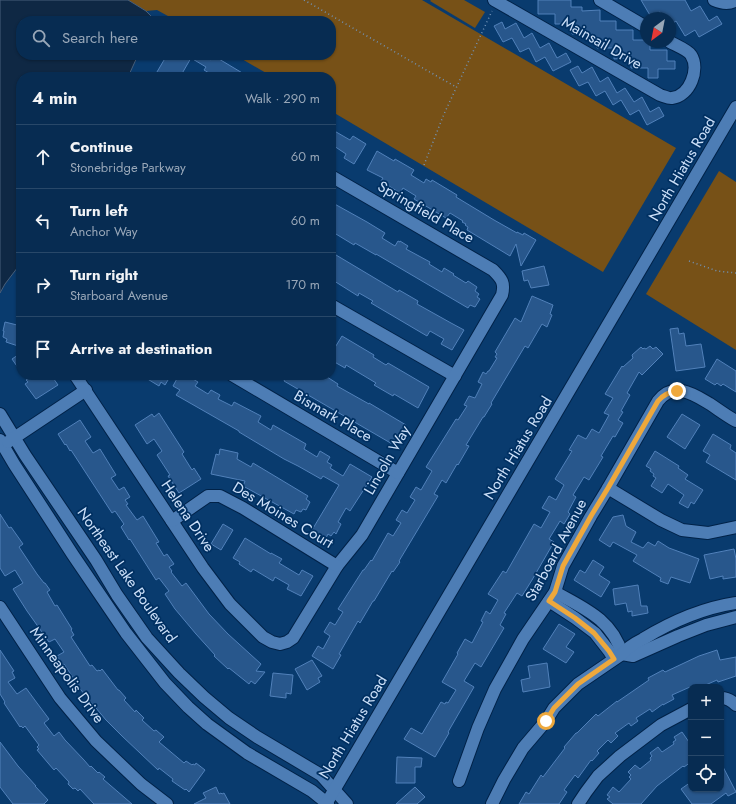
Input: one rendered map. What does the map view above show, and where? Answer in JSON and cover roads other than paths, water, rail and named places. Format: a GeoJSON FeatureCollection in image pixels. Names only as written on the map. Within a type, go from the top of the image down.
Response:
{"type":"FeatureCollection","features":[{"type":"Feature","properties":{"kind":"street"},"geometry":{"type":"LineString","coordinates":[[600,0],[640,23]]}},
{"type":"Feature","properties":{"kind":"street"},"geometry":{"type":"LineString","coordinates":[[714,0],[726,4],[736,0]]}},
{"type":"Feature","properties":{"kind":"street","name":"Mainsail Drive"},"geometry":{"type":"LineString","coordinates":[[496,2],[660,96],[672,98],[678,96],[692,83],[695,72],[691,54],[676,45]]}},
{"type":"Feature","properties":{"kind":"street","name":"North Hiatus Road"},"geometry":{"type":"LineString","coordinates":[[327,804],[736,107]]}},
{"type":"Feature","properties":{"kind":"street","name":"Springfield Place"},"geometry":{"type":"LineString","coordinates":[[336,179],[493,270],[501,280]]}},
{"type":"Feature","properties":{"kind":"street","name":"Lincoln Way"},"geometry":{"type":"LineString","coordinates":[[280,644],[293,638],[337,566],[362,535],[502,295],[504,288],[501,280]]}},
{"type":"Feature","properties":{"kind":"street"},"geometry":{"type":"LineString","coordinates":[[336,308],[455,376]]}},
{"type":"Feature","properties":{"kind":"street","name":"Helena Drive"},"geometry":{"type":"LineString","coordinates":[[79,380],[203,568],[230,604],[263,637],[280,644]]}},
{"type":"Feature","properties":{"kind":"street","name":"Bismark Place"},"geometry":{"type":"LineString","coordinates":[[240,380],[398,473]]}},
{"type":"Feature","properties":{"kind":"street"},"geometry":{"type":"LineString","coordinates":[[86,390],[14,438],[1,444],[126,633],[165,683],[207,724],[247,753],[312,791],[327,804]]}},
{"type":"Feature","properties":{"kind":"street","name":"Starboard Avenue"},"geometry":{"type":"LineString","coordinates":[[459,781],[478,728],[495,689],[523,639],[552,596],[563,566],[658,401],[667,393],[682,390],[698,396],[736,421]]}},
{"type":"Feature","properties":{"kind":"street","name":"Northeast Lake Boulevard"},"geometry":{"type":"LineString","coordinates":[[0,414],[14,438],[147,638],[179,673],[229,718],[257,737],[321,775],[347,804]]}},
{"type":"Feature","properties":{"kind":"street"},"geometry":{"type":"LineString","coordinates":[[608,488],[661,520],[682,530],[708,533],[736,527]]}},
{"type":"Feature","properties":{"kind":"street","name":"Des Moines Court"},"geometry":{"type":"LineString","coordinates":[[172,521],[208,496],[220,496],[243,508],[337,566]]}},
{"type":"Feature","properties":{"kind":"street"},"geometry":{"type":"LineString","coordinates":[[552,596],[597,616],[608,626],[620,645],[618,656]]}},
{"type":"Feature","properties":{"kind":"street"},"geometry":{"type":"LineString","coordinates":[[492,804],[523,748],[546,721],[554,708],[578,684],[639,641],[677,621],[699,612],[736,602]]}},
{"type":"Feature","properties":{"kind":"street","name":"Minneapolis Drive"},"geometry":{"type":"LineString","coordinates":[[0,607],[60,698],[96,741],[141,784],[168,804]]}},
{"type":"Feature","properties":{"kind":"street"},"geometry":{"type":"LineString","coordinates":[[618,656],[633,656],[678,636],[736,617]]}},
{"type":"Feature","properties":{"kind":"street"},"geometry":{"type":"LineString","coordinates":[[724,698],[732,701],[736,705]]}},
{"type":"Feature","properties":{"kind":"street"},"geometry":{"type":"LineString","coordinates":[[578,804],[598,776],[620,756],[661,725],[688,711]]}},
{"type":"Feature","properties":{"kind":"street"},"geometry":{"type":"LineString","coordinates":[[220,733],[229,718]]}},
{"type":"Feature","properties":{"kind":"water"},"geometry":{"type":"Polygon","coordinates":[[[0,0],[128,0],[146,11],[151,16],[16,16],[16,60],[136,60],[130,72],[16,72],[16,270],[0,293],[0,0]]]}}]}
